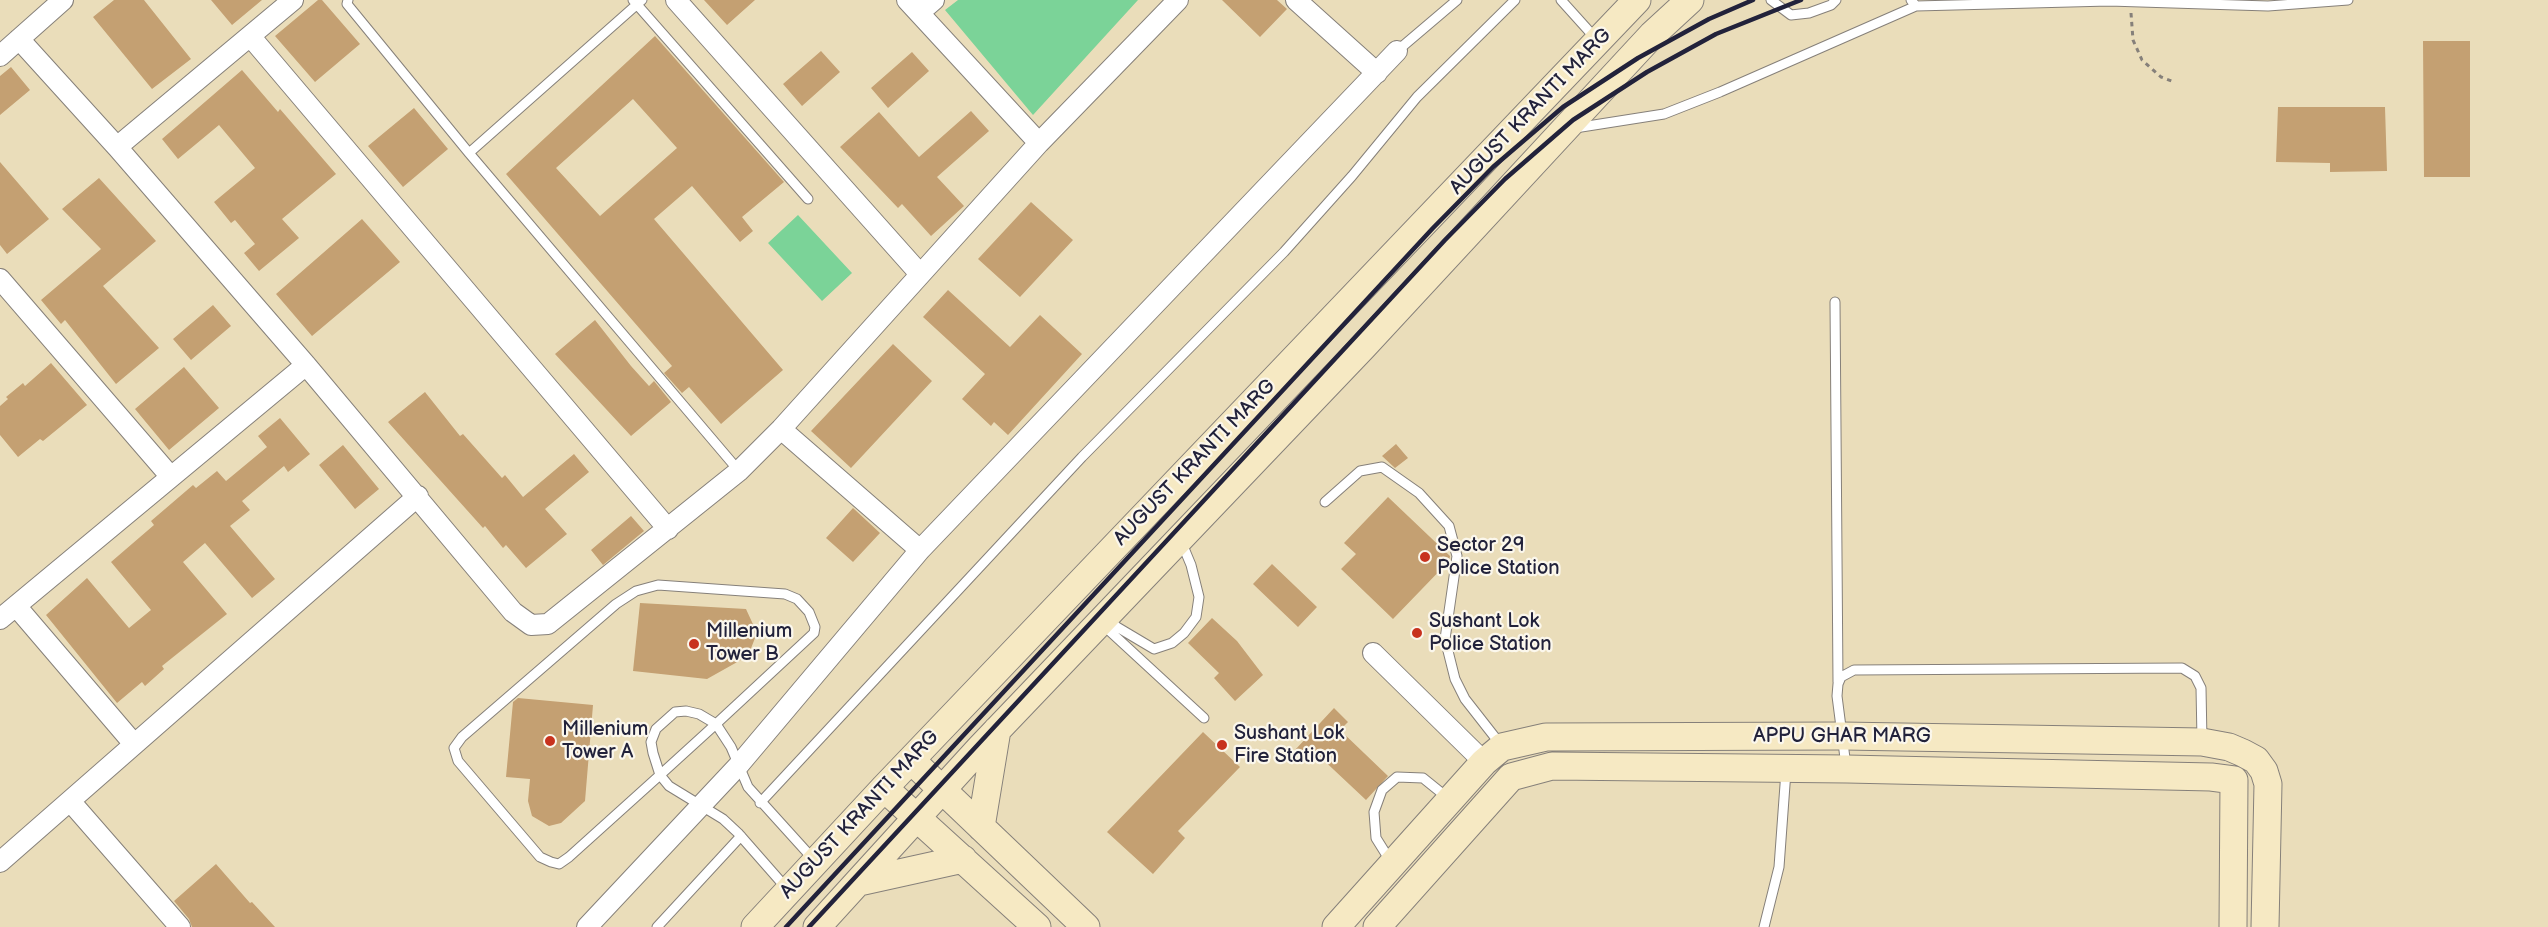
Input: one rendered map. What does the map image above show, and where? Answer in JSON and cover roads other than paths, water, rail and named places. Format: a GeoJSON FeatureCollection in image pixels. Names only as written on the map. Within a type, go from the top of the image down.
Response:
{"type":"FeatureCollection","features":[{"type":"Feature","properties":{"kind":"main road","name":"AUGUST KRANTI MARG"},"geometry":{"type":"LineString","coordinates":[[755,927],[884,788],[1637,0]]}},
{"type":"Feature","properties":{"kind":"main road","name":"AUGUST KRANTI MARG"},"geometry":{"type":"LineString","coordinates":[[818,927],[997,730],[1363,347],[1652,35],[1690,0]]}},
{"type":"Feature","properties":{"kind":"main road"},"geometry":{"type":"LineString","coordinates":[[981,827],[997,730]]}},
{"type":"Feature","properties":{"kind":"main road","name":"APPU GHAR MARG"},"geometry":{"type":"LineString","coordinates":[[1493,754],[1546,737],[1843,736],[2202,742],[2229,747],[2258,763]]}},
{"type":"Feature","properties":{"kind":"main road"},"geometry":{"type":"LineString","coordinates":[[1336,927],[1493,754],[1511,777],[1377,927]]}},
{"type":"Feature","properties":{"kind":"main road"},"geometry":{"type":"LineString","coordinates":[[911,760],[1086,927]]}},
{"type":"Feature","properties":{"kind":"main road"},"geometry":{"type":"LineString","coordinates":[[2233,927],[2234,780],[2258,763],[2264,771],[2268,784],[2265,927]]}},
{"type":"Feature","properties":{"kind":"main road","name":"APPU GHAR MARG"},"geometry":{"type":"LineString","coordinates":[[1511,777],[1552,766],[1846,769],[2211,777],[2234,780]]}},
{"type":"Feature","properties":{"kind":"main road"},"geometry":{"type":"LineString","coordinates":[[884,788],[1037,927]]}},
{"type":"Feature","properties":{"kind":"main road"},"geometry":{"type":"LineString","coordinates":[[859,882],[963,859]]}},
{"type":"Feature","properties":{"kind":"street"},"geometry":{"type":"LineString","coordinates":[[0,56],[63,0]]}},
{"type":"Feature","properties":{"kind":"street"},"geometry":{"type":"LineString","coordinates":[[117,147],[293,0]]}},
{"type":"Feature","properties":{"kind":"street"},"geometry":{"type":"LineString","coordinates":[[676,0],[920,274]]}},
{"type":"Feature","properties":{"kind":"street"},"geometry":{"type":"LineString","coordinates":[[934,0],[913,7],[1039,143]]}},
{"type":"Feature","properties":{"kind":"street"},"geometry":{"type":"LineString","coordinates":[[19,39],[117,147],[306,365],[513,612],[531,625],[548,624],[740,471],[782,429],[1039,143],[1178,0]]}},
{"type":"Feature","properties":{"kind":"street"},"geometry":{"type":"LineString","coordinates":[[1296,0],[1377,73]]}},
{"type":"Feature","properties":{"kind":"street"},"geometry":{"type":"LineString","coordinates":[[250,36],[668,529]]}},
{"type":"Feature","properties":{"kind":"street"},"geometry":{"type":"LineString","coordinates":[[587,927],[738,766],[920,550],[1397,51]]}},
{"type":"Feature","properties":{"kind":"street"},"geometry":{"type":"LineString","coordinates":[[0,279],[171,477]]}},
{"type":"Feature","properties":{"kind":"street"},"geometry":{"type":"LineString","coordinates":[[0,619],[306,365]]}},
{"type":"Feature","properties":{"kind":"street"},"geometry":{"type":"LineString","coordinates":[[782,429],[920,550]]}},
{"type":"Feature","properties":{"kind":"street"},"geometry":{"type":"LineString","coordinates":[[1,859],[418,496]]}},
{"type":"Feature","properties":{"kind":"street"},"geometry":{"type":"LineString","coordinates":[[16,606],[134,744]]}},
{"type":"Feature","properties":{"kind":"street"},"geometry":{"type":"LineString","coordinates":[[1373,653],[1493,754]]}},
{"type":"Feature","properties":{"kind":"street"},"geometry":{"type":"LineString","coordinates":[[70,801],[180,927]]}},
{"type":"Feature","properties":{"kind":"lane"},"geometry":{"type":"LineString","coordinates":[[1397,51],[1457,0]]}},
{"type":"Feature","properties":{"kind":"lane"},"geometry":{"type":"LineString","coordinates":[[760,803],[1074,465],[1284,252],[1352,176],[1417,97],[1515,0]]}},
{"type":"Feature","properties":{"kind":"lane"},"geometry":{"type":"LineString","coordinates":[[1561,0],[1598,42]]}},
{"type":"Feature","properties":{"kind":"lane"},"geometry":{"type":"LineString","coordinates":[[1771,0],[1791,15],[1809,13],[1831,5],[1836,0]]}},
{"type":"Feature","properties":{"kind":"lane"},"geometry":{"type":"LineString","coordinates":[[1566,129],[1664,114],[1720,92],[1914,3],[2109,0],[2268,6],[2348,0]]}},
{"type":"Feature","properties":{"kind":"lane"},"geometry":{"type":"LineString","coordinates":[[347,2],[469,153],[740,471]]}},
{"type":"Feature","properties":{"kind":"lane"},"geometry":{"type":"LineString","coordinates":[[469,153],[637,2],[808,199]]}},
{"type":"Feature","properties":{"kind":"lane"},"geometry":{"type":"LineString","coordinates":[[1834,302],[1837,696],[1846,769]]}},
{"type":"Feature","properties":{"kind":"lane"},"geometry":{"type":"LineString","coordinates":[[1324,502],[1360,471],[1382,467],[1419,493],[1449,526],[1457,556],[1445,639],[1455,679],[1493,754]]}},
{"type":"Feature","properties":{"kind":"lane"},"geometry":{"type":"LineString","coordinates":[[1103,619],[1154,649],[1172,643],[1184,633],[1196,617],[1199,597],[1191,565],[1180,539]]}},
{"type":"Feature","properties":{"kind":"lane"},"geometry":{"type":"LineString","coordinates":[[658,585],[764,591],[785,594],[797,599],[812,618],[815,627],[812,637],[660,775],[559,864],[540,857],[458,761],[454,748],[462,738],[616,604],[636,591],[658,585]]}},
{"type":"Feature","properties":{"kind":"lane"},"geometry":{"type":"LineString","coordinates":[[1103,619],[1204,718]]}},
{"type":"Feature","properties":{"kind":"lane"},"geometry":{"type":"LineString","coordinates":[[1838,684],[1840,677],[1854,670],[2182,668],[2195,676],[2201,688],[2202,742]]}},
{"type":"Feature","properties":{"kind":"lane"},"geometry":{"type":"LineString","coordinates":[[789,891],[723,819],[669,786],[660,775],[651,741],[656,729],[664,720],[675,712],[686,711],[699,714],[716,724],[731,747],[748,787],[760,803],[816,861]]}},
{"type":"Feature","properties":{"kind":"lane"},"geometry":{"type":"LineString","coordinates":[[1764,927],[1779,867],[1786,768]]}},
{"type":"Feature","properties":{"kind":"lane"},"geometry":{"type":"LineString","coordinates":[[1392,864],[1376,837],[1374,812],[1382,790],[1398,777],[1423,778],[1450,799]]}},
{"type":"Feature","properties":{"kind":"lane"},"geometry":{"type":"LineString","coordinates":[[657,927],[741,836]]}},
{"type":"Feature","properties":{"kind":"railway"},"geometry":{"type":"LineString","coordinates":[[786,927],[1433,228],[1493,167],[1563,107],[1638,58],[1709,19],[1753,0]]}},
{"type":"Feature","properties":{"kind":"railway"},"geometry":{"type":"LineString","coordinates":[[809,927],[1445,240],[1505,179],[1573,120],[1647,72],[1716,34],[1801,0]]}},
{"type":"Feature","properties":{"kind":"place","name":"Sector 29 Police Station"},"geometry":{"type":"Point","coordinates":[1425,557]}},
{"type":"Feature","properties":{"kind":"place","name":"Sushant Lok Police Station"},"geometry":{"type":"Point","coordinates":[1417,633]}},
{"type":"Feature","properties":{"kind":"place","name":"Millenium Tower B"},"geometry":{"type":"Point","coordinates":[694,644]}},
{"type":"Feature","properties":{"kind":"place","name":"Millenium Tower A"},"geometry":{"type":"Point","coordinates":[550,741]}},
{"type":"Feature","properties":{"kind":"place","name":"Sushant Lok Fire Station"},"geometry":{"type":"Point","coordinates":[1222,745]}}]}
